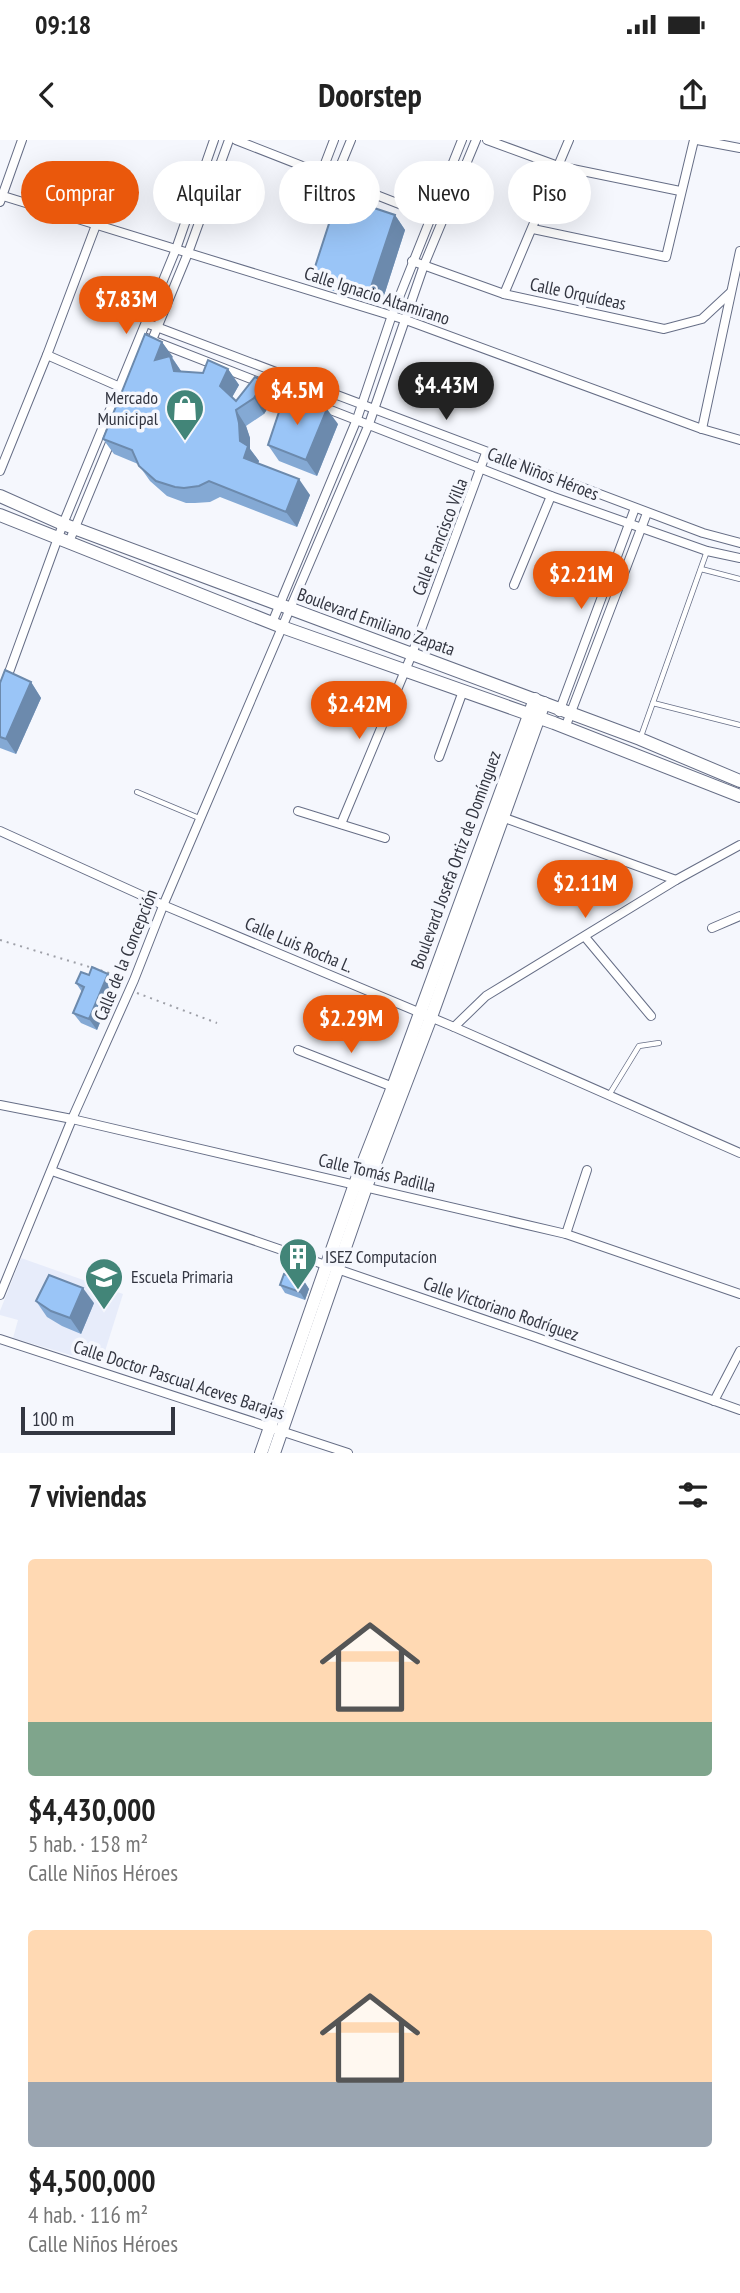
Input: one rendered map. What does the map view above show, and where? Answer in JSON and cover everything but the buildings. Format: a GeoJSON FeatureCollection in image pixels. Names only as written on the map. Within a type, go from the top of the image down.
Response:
{"type":"FeatureCollection","features":[{"type":"Feature","properties":{"kind":"street"},"geometry":{"type":"LineString","coordinates":[[1,198],[22,140]]}},
{"type":"Feature","properties":{"kind":"street"},"geometry":{"type":"LineString","coordinates":[[0,697],[64,540],[120,387],[176,249],[214,140]]}},
{"type":"Feature","properties":{"kind":"street"},"geometry":{"type":"LineString","coordinates":[[147,352],[188,253],[229,140]]}},
{"type":"Feature","properties":{"kind":"street"},"geometry":{"type":"LineString","coordinates":[[236,140],[288,161]]}},
{"type":"Feature","properties":{"kind":"street"},"geometry":{"type":"LineString","coordinates":[[326,161],[334,140]]}},
{"type":"Feature","properties":{"kind":"street"},"geometry":{"type":"LineString","coordinates":[[342,161],[351,140]]}},
{"type":"Feature","properties":{"kind":"street"},"geometry":{"type":"LineString","coordinates":[[453,161],[462,140]]}},
{"type":"Feature","properties":{"kind":"street"},"geometry":{"type":"LineString","coordinates":[[285,607],[369,424],[424,265],[476,140]]}},
{"type":"Feature","properties":{"kind":"street"},"geometry":{"type":"LineString","coordinates":[[487,140],[544,161]]}},
{"type":"Feature","properties":{"kind":"street"},"geometry":{"type":"LineString","coordinates":[[560,161],[569,140]]}},
{"type":"Feature","properties":{"kind":"street"},"geometry":{"type":"LineString","coordinates":[[533,229],[666,257],[680,191],[695,140],[740,148]]}},
{"type":"Feature","properties":{"kind":"street"},"geometry":{"type":"LineString","coordinates":[[591,173],[680,191]]}},
{"type":"Feature","properties":{"kind":"street","name":"Calle Ignacio Altamirano"},"geometry":{"type":"LineString","coordinates":[[1,198],[391,315],[702,429],[740,440]]}},
{"type":"Feature","properties":{"kind":"street"},"geometry":{"type":"LineString","coordinates":[[285,607],[357,419],[391,315],[427,224]]}},
{"type":"Feature","properties":{"kind":"street"},"geometry":{"type":"LineString","coordinates":[[504,294],[535,224]]}},
{"type":"Feature","properties":{"kind":"street"},"geometry":{"type":"LineString","coordinates":[[0,471],[96,225]]}},
{"type":"Feature","properties":{"kind":"street"},"geometry":{"type":"LineString","coordinates":[[702,429],[740,251]]}},
{"type":"Feature","properties":{"kind":"street","name":"Calle Orquídeas"},"geometry":{"type":"LineString","coordinates":[[412,261],[504,294],[664,329],[702,319],[730,293]]}},
{"type":"Feature","properties":{"kind":"street","name":"Calle Niños Héroes"},"geometry":{"type":"LineString","coordinates":[[146,323],[647,513],[740,543]]}},
{"type":"Feature","properties":{"kind":"street","name":"Calle Niños Héroes"},"geometry":{"type":"LineString","coordinates":[[141,336],[551,496],[707,551],[740,558]]}},
{"type":"Feature","properties":{"kind":"street"},"geometry":{"type":"LineString","coordinates":[[47,355],[120,387]]}},
{"type":"Feature","properties":{"kind":"street"},"geometry":{"type":"LineString","coordinates":[[69,526],[116,428]]}},
{"type":"Feature","properties":{"kind":"street","name":"Calle Francisco Villa"},"geometry":{"type":"LineString","coordinates":[[341,824],[412,654],[486,453]]}},
{"type":"Feature","properties":{"kind":"street","name":"Boulevard Emiliano Zapata"},"geometry":{"type":"LineString","coordinates":[[0,496],[69,526],[640,739],[740,782]]}},
{"type":"Feature","properties":{"kind":"street"},"geometry":{"type":"LineString","coordinates":[[514,585],[551,496]]}},
{"type":"Feature","properties":{"kind":"street"},"geometry":{"type":"LineString","coordinates":[[560,726],[635,508]]}},
{"type":"Feature","properties":{"kind":"street"},"geometry":{"type":"LineString","coordinates":[[565,711],[647,513]]}},
{"type":"Feature","properties":{"kind":"street","name":"Boulevard Emiliano Zapata"},"geometry":{"type":"LineString","coordinates":[[0,515],[277,625],[534,716],[740,796]]}},
{"type":"Feature","properties":{"kind":"street","name":"Calle de la Concepción"},"geometry":{"type":"LineString","coordinates":[[0,1295],[72,1119],[130,990],[285,607]]}},
{"type":"Feature","properties":{"kind":"street"},"geometry":{"type":"LineString","coordinates":[[439,757],[463,691]]}},
{"type":"Feature","properties":{"kind":"street"},"geometry":{"type":"LineString","coordinates":[[534,716],[539,701]]}},
{"type":"Feature","properties":{"kind":"street","name":"Boulevard Josefa Ortiz de Domínguez"},"geometry":{"type":"LineString","coordinates":[[360,1185],[502,817],[534,716]]}},
{"type":"Feature","properties":{"kind":"street","name":"Boulevard Josefa Ortiz de Domínguez"},"geometry":{"type":"LineString","coordinates":[[274,1453],[277,1429],[393,1087],[426,1015],[534,716]]}},
{"type":"Feature","properties":{"kind":"street"},"geometry":{"type":"LineString","coordinates":[[298,811],[385,838]]}},
{"type":"Feature","properties":{"kind":"street"},"geometry":{"type":"LineString","coordinates":[[502,817],[676,880]]}},
{"type":"Feature","properties":{"kind":"street","name":"Calle Luis Rocha L."},"geometry":{"type":"LineString","coordinates":[[0,831],[163,905],[454,1027],[740,1153]]}},
{"type":"Feature","properties":{"kind":"street"},"geometry":{"type":"LineString","coordinates":[[454,1027],[485,996],[676,880],[740,845]]}},
{"type":"Feature","properties":{"kind":"street"},"geometry":{"type":"LineString","coordinates":[[712,928],[740,916]]}},
{"type":"Feature","properties":{"kind":"street"},"geometry":{"type":"LineString","coordinates":[[585,937],[651,1016]]}},
{"type":"Feature","properties":{"kind":"street"},"geometry":{"type":"LineString","coordinates":[[298,1050],[393,1087]]}},
{"type":"Feature","properties":{"kind":"street","name":"Calle Tomás Padilla"},"geometry":{"type":"LineString","coordinates":[[0,1105],[72,1119],[566,1234],[740,1294]]}},
{"type":"Feature","properties":{"kind":"street"},"geometry":{"type":"LineString","coordinates":[[566,1234],[587,1170]]}},
{"type":"Feature","properties":{"kind":"street","name":"Calle Victoriano Rodríguez"},"geometry":{"type":"LineString","coordinates":[[52,1171],[740,1410]]}},
{"type":"Feature","properties":{"kind":"street","name":"Calle Doctor Pascual Aceves Barajas"},"geometry":{"type":"LineString","coordinates":[[0,1339],[348,1453]]}},
{"type":"Feature","properties":{"kind":"street"},"geometry":{"type":"LineString","coordinates":[[714,1401],[740,1351]]}},
{"type":"Feature","properties":{"kind":"street","name":"Boulevard Josefa Ortiz de Domínguez"},"geometry":{"type":"LineString","coordinates":[[261,1453],[277,1429]]}},
{"type":"Feature","properties":{"kind":"street"},"geometry":{"type":"LineString","coordinates":[[316,1443],[316,1453]]}},
{"type":"Feature","properties":{"kind":"lane"},"geometry":{"type":"LineString","coordinates":[[640,739],[707,551]]}},
{"type":"Feature","properties":{"kind":"lane"},"geometry":{"type":"LineString","coordinates":[[701,569],[740,579]]}},
{"type":"Feature","properties":{"kind":"lane"},"geometry":{"type":"LineString","coordinates":[[653,703],[740,725]]}},
{"type":"Feature","properties":{"kind":"lane"},"geometry":{"type":"LineString","coordinates":[[137,792],[200,818]]}},
{"type":"Feature","properties":{"kind":"lane"},"geometry":{"type":"LineString","coordinates":[[608,1096],[639,1046],[659,1043]]}},
{"type":"Feature","properties":{"kind":"path"},"geometry":{"type":"LineString","coordinates":[[0,940],[134,980]]}},
{"type":"Feature","properties":{"kind":"path"},"geometry":{"type":"LineString","coordinates":[[130,990],[217,1023]]}},
{"type":"Feature","properties":{"kind":"shaded area"},"geometry":{"type":"Polygon","coordinates":[[[21,1258],[123,1294],[101,1364],[13,1338],[18,1320],[0,1315],[0,1311],[21,1258]]]}},
{"type":"Feature","properties":{"kind":"place","name":"Mercado Municipal"},"geometry":{"type":"Point","coordinates":[185,442]}},
{"type":"Feature","properties":{"kind":"place","name":"ISEZ Computacíon"},"geometry":{"type":"Point","coordinates":[298,1291]}},
{"type":"Feature","properties":{"kind":"place","name":"Escuela Primaria"},"geometry":{"type":"Point","coordinates":[104,1311]}}]}
